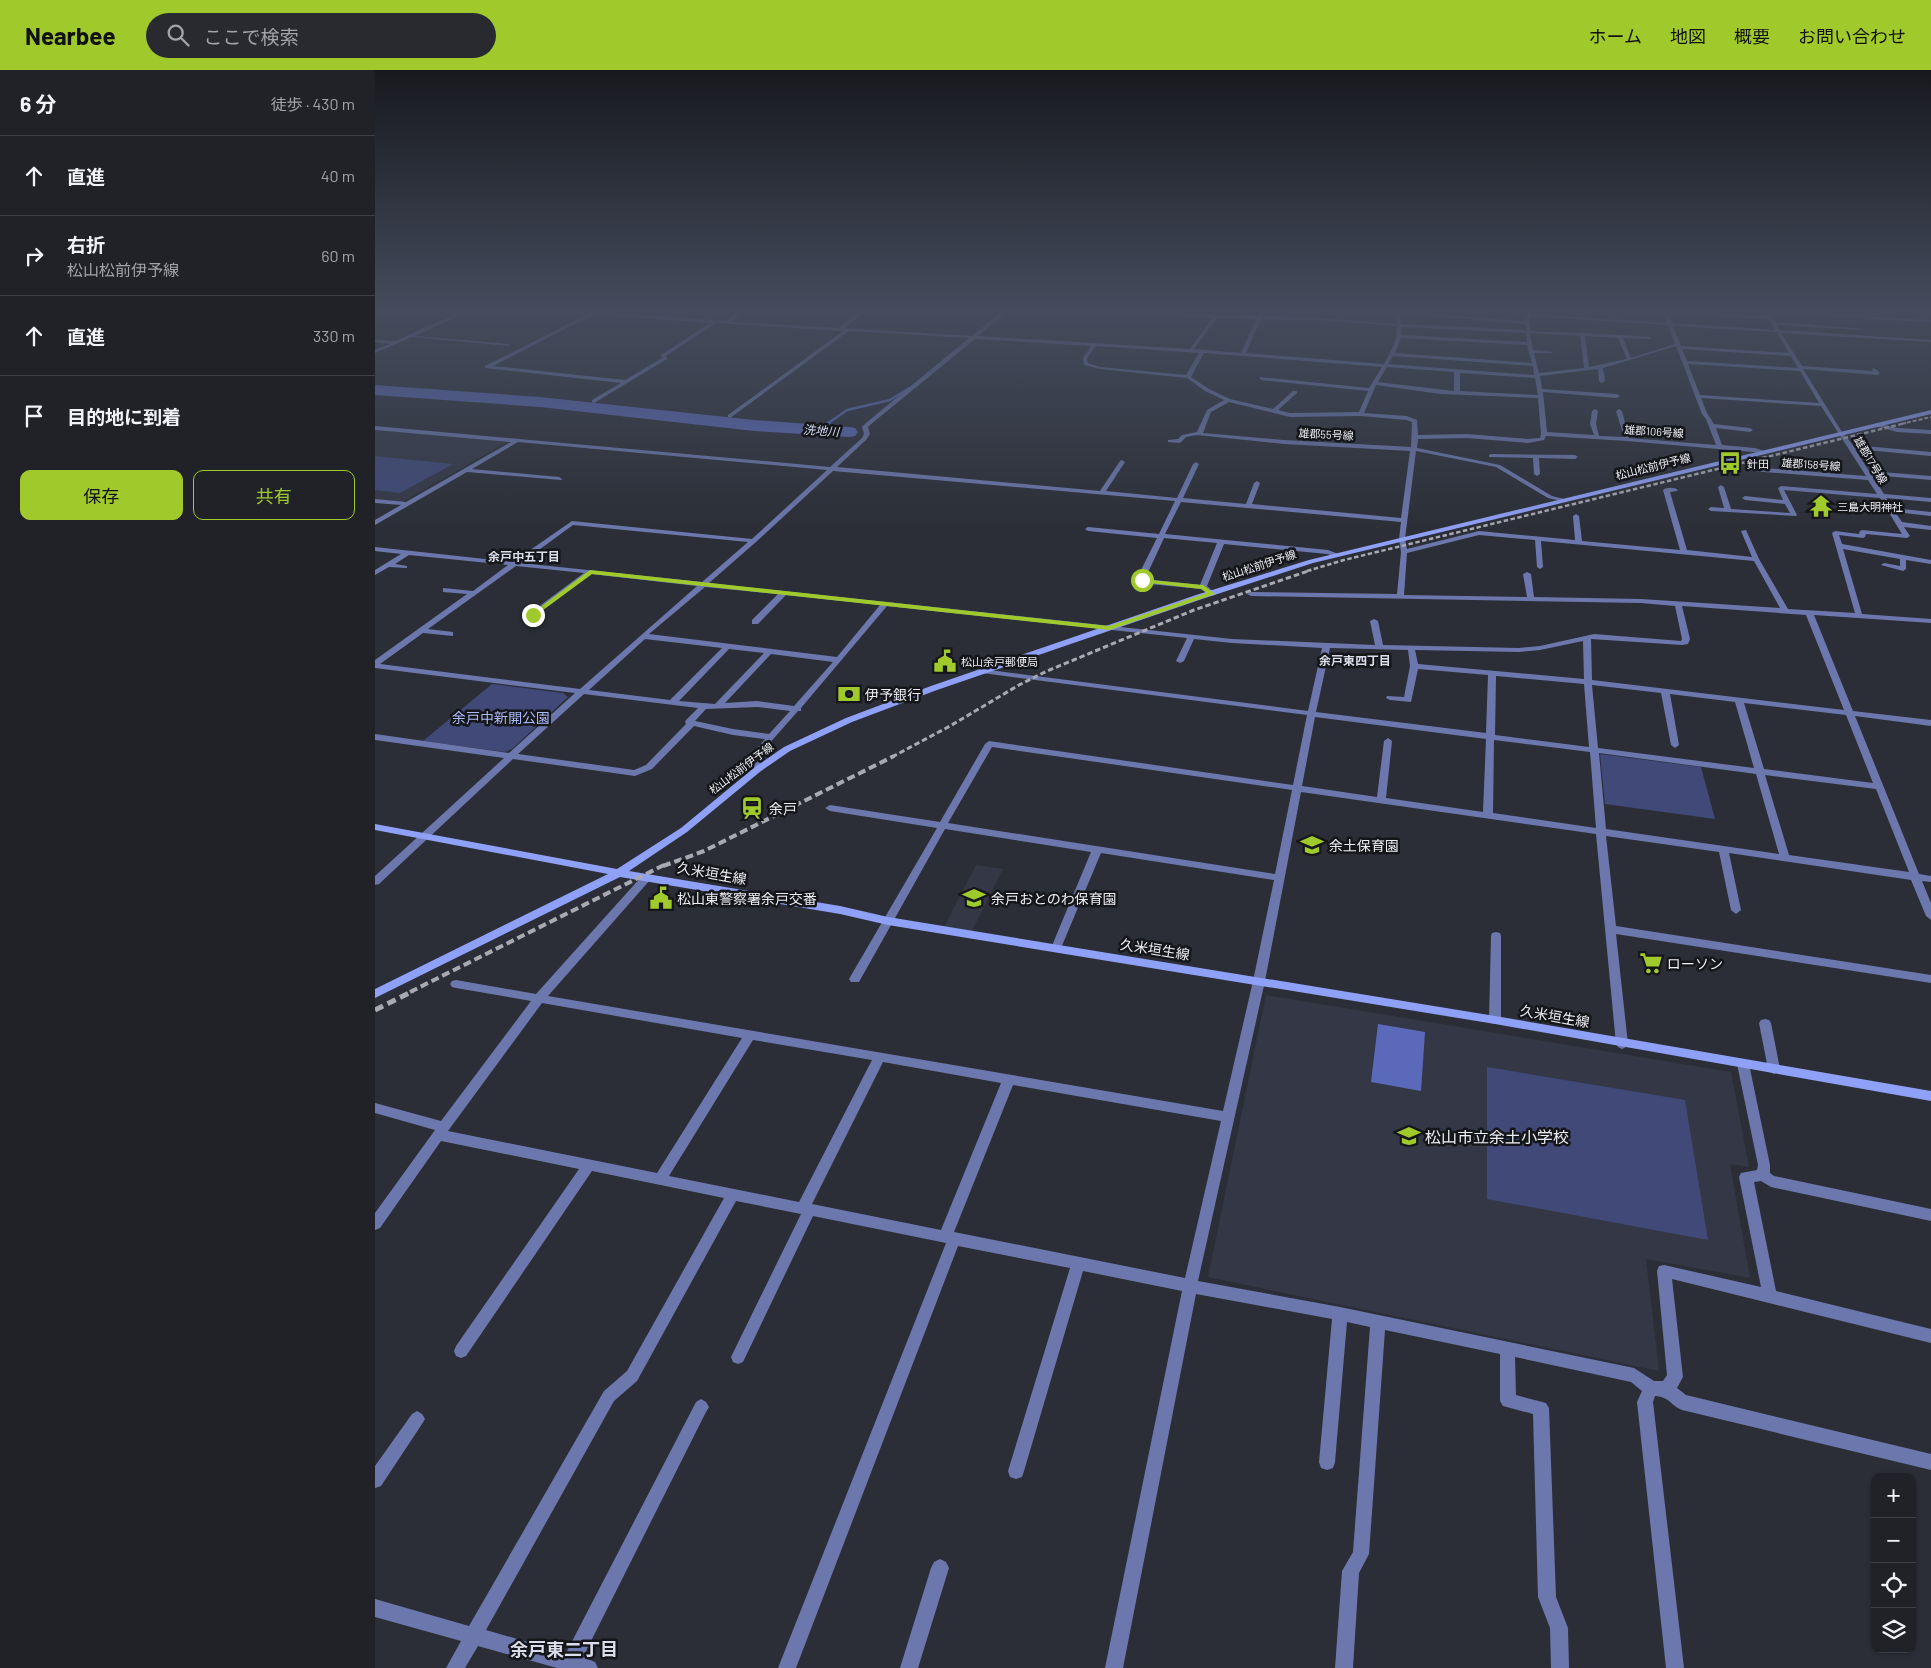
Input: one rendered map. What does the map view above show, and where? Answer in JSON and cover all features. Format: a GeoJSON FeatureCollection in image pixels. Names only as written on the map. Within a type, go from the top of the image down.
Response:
{"type":"FeatureCollection","features":[{"type":"Feature","properties":{"kind":"main road","name":"松山松前伊予線"},"geometry":{"type":"LineString","coordinates":[[375,994],[619,873],[684,830],[757,769],[787,750],[849,720],[982,671],[1311,562],[1931,412]]}},
{"type":"Feature","properties":{"kind":"main road","name":"久米垣生線"},"geometry":{"type":"LineString","coordinates":[[375,827],[645,878],[840,910],[888,921],[1495,1020],[1622,1044],[1931,1096]]}},
{"type":"Feature","properties":{"kind":"street"},"geometry":{"type":"LineString","coordinates":[[594,401],[625,383]]}},
{"type":"Feature","properties":{"kind":"street"},"geometry":{"type":"LineString","coordinates":[[730,416],[776,383]]}},
{"type":"Feature","properties":{"kind":"street"},"geometry":{"type":"LineString","coordinates":[[375,882],[643,636],[754,541],[866,436],[865,427],[868,424],[919,383]]}},
{"type":"Feature","properties":{"kind":"street"},"geometry":{"type":"LineString","coordinates":[[1196,383],[1228,400],[1273,412],[1308,416],[1339,413],[1361,414],[1412,419],[1415,421],[1414,449],[1402,539],[1400,596]]}},
{"type":"Feature","properties":{"kind":"street"},"geometry":{"type":"LineString","coordinates":[[1295,383],[1371,390]]}},
{"type":"Feature","properties":{"kind":"street"},"geometry":{"type":"LineString","coordinates":[[1361,414],[1375,383],[1411,389],[1541,398]]}},
{"type":"Feature","properties":{"kind":"street"},"geometry":{"type":"LineString","coordinates":[[1457,383],[1457,392]]}},
{"type":"Feature","properties":{"kind":"street"},"geometry":{"type":"LineString","coordinates":[[1539,383],[1544,434],[1539,440]]}},
{"type":"Feature","properties":{"kind":"street"},"geometry":{"type":"LineString","coordinates":[[1693,383],[1705,414],[1713,426],[1720,447]]}},
{"type":"Feature","properties":{"kind":"street","name":"雄郡17号線"},"geometry":{"type":"LineString","coordinates":[[1810,383],[1898,524]]}},
{"type":"Feature","properties":{"kind":"street"},"geometry":{"type":"LineString","coordinates":[[1540,390],[1617,396]]}},
{"type":"Feature","properties":{"kind":"street"},"geometry":{"type":"LineString","coordinates":[[1273,412],[1295,392]]}},
{"type":"Feature","properties":{"kind":"street"},"geometry":{"type":"LineString","coordinates":[[1698,396],[1823,405]]}},
{"type":"Feature","properties":{"kind":"street"},"geometry":{"type":"LineString","coordinates":[[1170,440],[1180,441],[1184,436],[1200,433],[1209,410],[1228,400]]}},
{"type":"Feature","properties":{"kind":"street"},"geometry":{"type":"LineString","coordinates":[[1595,411],[1593,424],[1597,437]]}},
{"type":"Feature","properties":{"kind":"street"},"geometry":{"type":"LineString","coordinates":[[1619,411],[1627,439]]}},
{"type":"Feature","properties":{"kind":"street"},"geometry":{"type":"LineString","coordinates":[[1622,425],[1632,426]]}},
{"type":"Feature","properties":{"kind":"street"},"geometry":{"type":"LineString","coordinates":[[1878,425],[1897,430],[1931,432]]}},
{"type":"Feature","properties":{"kind":"street"},"geometry":{"type":"LineString","coordinates":[[1713,426],[1750,430]]}},
{"type":"Feature","properties":{"kind":"street"},"geometry":{"type":"LineString","coordinates":[[375,428],[1405,520]]}},
{"type":"Feature","properties":{"kind":"street","name":"雄郡55号線"},"geometry":{"type":"LineString","coordinates":[[1200,433],[1284,442],[1414,449],[1498,466],[1550,497],[1565,500]]}},
{"type":"Feature","properties":{"kind":"street","name":"雄郡106号線"},"geometry":{"type":"LineString","coordinates":[[1544,434],[1627,439],[1762,452]]}},
{"type":"Feature","properties":{"kind":"street"},"geometry":{"type":"LineString","coordinates":[[1415,437],[1467,436],[1539,440]]}},
{"type":"Feature","properties":{"kind":"street"},"geometry":{"type":"LineString","coordinates":[[1537,474],[1541,442],[1539,440]]}},
{"type":"Feature","properties":{"kind":"street"},"geometry":{"type":"LineString","coordinates":[[375,523],[516,441]]}},
{"type":"Feature","properties":{"kind":"street"},"geometry":{"type":"LineString","coordinates":[[1851,447],[1931,454]]}},
{"type":"Feature","properties":{"kind":"street"},"geometry":{"type":"LineString","coordinates":[[1491,456],[1575,457]]}},
{"type":"Feature","properties":{"kind":"street"},"geometry":{"type":"LineString","coordinates":[[1102,493],[1122,462]]}},
{"type":"Feature","properties":{"kind":"street"},"geometry":{"type":"LineString","coordinates":[[1196,464],[1141,578],[1142,580],[1203,587],[1212,594]]}},
{"type":"Feature","properties":{"kind":"street","name":"雄郡158号線"},"geometry":{"type":"LineString","coordinates":[[1751,469],[1931,478]]}},
{"type":"Feature","properties":{"kind":"street"},"geometry":{"type":"LineString","coordinates":[[465,470],[559,479]]}},
{"type":"Feature","properties":{"kind":"street"},"geometry":{"type":"LineString","coordinates":[[1248,506],[1257,484]]}},
{"type":"Feature","properties":{"kind":"street"},"geometry":{"type":"LineString","coordinates":[[1711,509],[1794,515],[1781,488],[1931,500]]}},
{"type":"Feature","properties":{"kind":"street"},"geometry":{"type":"LineString","coordinates":[[1720,489],[1728,510]]}},
{"type":"Feature","properties":{"kind":"street"},"geometry":{"type":"LineString","coordinates":[[1675,490],[1666,490],[1684,552]]}},
{"type":"Feature","properties":{"kind":"street"},"geometry":{"type":"LineString","coordinates":[[1745,498],[1787,502]]}},
{"type":"Feature","properties":{"kind":"street"},"geometry":{"type":"LineString","coordinates":[[375,501],[406,504]]}},
{"type":"Feature","properties":{"kind":"street"},"geometry":{"type":"LineString","coordinates":[[1890,510],[1931,514]]}},
{"type":"Feature","properties":{"kind":"street"},"geometry":{"type":"LineString","coordinates":[[1576,516],[1579,542]]}},
{"type":"Feature","properties":{"kind":"street"},"geometry":{"type":"LineString","coordinates":[[375,665],[572,523],[754,541]]}},
{"type":"Feature","properties":{"kind":"street"},"geometry":{"type":"LineString","coordinates":[[1898,524],[1931,528]]}},
{"type":"Feature","properties":{"kind":"street"},"geometry":{"type":"LineString","coordinates":[[1859,616],[1835,533],[1863,536],[1862,532],[1907,536],[1898,524]]}},
{"type":"Feature","properties":{"kind":"street"},"geometry":{"type":"LineString","coordinates":[[1088,529],[1328,552],[1338,555]]}},
{"type":"Feature","properties":{"kind":"street"},"geometry":{"type":"LineString","coordinates":[[1744,531],[1756,559],[1785,611]]}},
{"type":"Feature","properties":{"kind":"street"},"geometry":{"type":"LineString","coordinates":[[1403,552],[1479,534],[1756,559]]}},
{"type":"Feature","properties":{"kind":"street"},"geometry":{"type":"LineString","coordinates":[[1538,539],[1541,567]]}},
{"type":"Feature","properties":{"kind":"street"},"geometry":{"type":"LineString","coordinates":[[1203,587],[1221,542]]}},
{"type":"Feature","properties":{"kind":"street"},"geometry":{"type":"LineString","coordinates":[[1840,546],[1931,562]]}},
{"type":"Feature","properties":{"kind":"street"},"geometry":{"type":"LineString","coordinates":[[375,549],[1263,643],[1478,650],[1530,649],[1606,636],[1675,643],[1685,642],[1686,639],[1678,603]]}},
{"type":"Feature","properties":{"kind":"street"},"geometry":{"type":"LineString","coordinates":[[375,573],[407,553]]}},
{"type":"Feature","properties":{"kind":"street"},"geometry":{"type":"LineString","coordinates":[[1884,566],[1903,569],[1903,557]]}},
{"type":"Feature","properties":{"kind":"street"},"geometry":{"type":"LineString","coordinates":[[387,565],[405,568]]}},
{"type":"Feature","properties":{"kind":"street"},"geometry":{"type":"LineString","coordinates":[[533,615],[590,572]]}},
{"type":"Feature","properties":{"kind":"street"},"geometry":{"type":"LineString","coordinates":[[1527,574],[1531,598]]}},
{"type":"Feature","properties":{"kind":"street"},"geometry":{"type":"LineString","coordinates":[[446,590],[474,593]]}},
{"type":"Feature","properties":{"kind":"street"},"geometry":{"type":"LineString","coordinates":[[755,622],[785,592]]}},
{"type":"Feature","properties":{"kind":"street"},"geometry":{"type":"LineString","coordinates":[[1251,594],[1531,598],[1678,603],[1931,622]]}},
{"type":"Feature","properties":{"kind":"street"},"geometry":{"type":"LineString","coordinates":[[757,769],[757,753],[839,660],[886,603]]}},
{"type":"Feature","properties":{"kind":"street"},"geometry":{"type":"LineString","coordinates":[[1809,612],[1931,916]]}},
{"type":"Feature","properties":{"kind":"street"},"geometry":{"type":"LineString","coordinates":[[1374,622],[1379,647]]}},
{"type":"Feature","properties":{"kind":"street"},"geometry":{"type":"LineString","coordinates":[[421,631],[450,634]]}},
{"type":"Feature","properties":{"kind":"street"},"geometry":{"type":"LineString","coordinates":[[643,636],[839,660]]}},
{"type":"Feature","properties":{"kind":"street"},"geometry":{"type":"LineString","coordinates":[[1180,661],[1191,636]]}},
{"type":"Feature","properties":{"kind":"street"},"geometry":{"type":"LineString","coordinates":[[1587,638],[1601,831],[1622,1044]]}},
{"type":"Feature","properties":{"kind":"street"},"geometry":{"type":"LineString","coordinates":[[1114,1668],[1190,1286],[1259,981],[1311,715],[1327,645]]}},
{"type":"Feature","properties":{"kind":"street"},"geometry":{"type":"LineString","coordinates":[[672,703],[728,646]]}},
{"type":"Feature","properties":{"kind":"street"},"geometry":{"type":"LineString","coordinates":[[1390,698],[1407,700],[1414,666],[1411,647]]}},
{"type":"Feature","properties":{"kind":"street"},"geometry":{"type":"LineString","coordinates":[[718,706],[770,652]]}},
{"type":"Feature","properties":{"kind":"street"},"geometry":{"type":"LineString","coordinates":[[375,665],[704,707],[757,704],[797,708]]}},
{"type":"Feature","properties":{"kind":"street"},"geometry":{"type":"LineString","coordinates":[[1414,666],[1589,682],[1931,722]]}},
{"type":"Feature","properties":{"kind":"street"},"geometry":{"type":"LineString","coordinates":[[982,671],[1595,752],[1880,787]]}},
{"type":"Feature","properties":{"kind":"street"},"geometry":{"type":"LineString","coordinates":[[1488,815],[1492,674]]}},
{"type":"Feature","properties":{"kind":"street"},"geometry":{"type":"LineString","coordinates":[[1665,691],[1675,745]]}},
{"type":"Feature","properties":{"kind":"street"},"geometry":{"type":"LineString","coordinates":[[1739,700],[1785,858]]}},
{"type":"Feature","properties":{"kind":"street"},"geometry":{"type":"LineString","coordinates":[[692,723],[689,722],[704,707]]}},
{"type":"Feature","properties":{"kind":"street"},"geometry":{"type":"LineString","coordinates":[[692,723],[733,732],[771,737]]}},
{"type":"Feature","properties":{"kind":"street"},"geometry":{"type":"LineString","coordinates":[[375,737],[635,773],[649,767],[692,723]]}},
{"type":"Feature","properties":{"kind":"street"},"geometry":{"type":"LineString","coordinates":[[1381,800],[1388,741]]}},
{"type":"Feature","properties":{"kind":"street"},"geometry":{"type":"LineString","coordinates":[[855,979],[989,744],[1931,879]]}},
{"type":"Feature","properties":{"kind":"street"},"geometry":{"type":"LineString","coordinates":[[830,808],[1280,878]]}},
{"type":"Feature","properties":{"kind":"street"},"geometry":{"type":"LineString","coordinates":[[1723,849],[1736,910]]}},
{"type":"Feature","properties":{"kind":"street"},"geometry":{"type":"LineString","coordinates":[[1056,948],[1097,850]]}},
{"type":"Feature","properties":{"kind":"street"},"geometry":{"type":"LineString","coordinates":[[375,1224],[540,997],[645,878]]}},
{"type":"Feature","properties":{"kind":"street"},"geometry":{"type":"LineString","coordinates":[[1611,929],[1931,979]]}},
{"type":"Feature","properties":{"kind":"street"},"geometry":{"type":"LineString","coordinates":[[1495,936],[1495,1020]]}},
{"type":"Feature","properties":{"kind":"street"},"geometry":{"type":"LineString","coordinates":[[456,984],[1227,1117]]}},
{"type":"Feature","properties":{"kind":"street"},"geometry":{"type":"LineString","coordinates":[[1765,1023],[1774,1069]]}},
{"type":"Feature","properties":{"kind":"street"},"geometry":{"type":"LineString","coordinates":[[660,1179],[751,1034]]}},
{"type":"Feature","properties":{"kind":"street"},"geometry":{"type":"LineString","coordinates":[[738,1357],[806,1209],[881,1056]]}},
{"type":"Feature","properties":{"kind":"street"},"geometry":{"type":"LineString","coordinates":[[1743,1064],[1764,1166],[1763,1175]]}},
{"type":"Feature","properties":{"kind":"street"},"geometry":{"type":"LineString","coordinates":[[787,1668],[1009,1078]]}},
{"type":"Feature","properties":{"kind":"street"},"geometry":{"type":"LineString","coordinates":[[375,1108],[441,1131],[589,1165],[1077,1264],[1340,1314],[1634,1375],[1681,1402],[1931,1462]]}},
{"type":"Feature","properties":{"kind":"street"},"geometry":{"type":"LineString","coordinates":[[461,1351],[589,1165]]}},
{"type":"Feature","properties":{"kind":"street"},"geometry":{"type":"LineString","coordinates":[[1770,1296],[1746,1177],[1763,1175],[1771,1181],[1931,1215]]}},
{"type":"Feature","properties":{"kind":"street"},"geometry":{"type":"LineString","coordinates":[[455,1668],[609,1396],[632,1376],[733,1194]]}},
{"type":"Feature","properties":{"kind":"street"},"geometry":{"type":"LineString","coordinates":[[1016,1472],[1077,1264]]}},
{"type":"Feature","properties":{"kind":"street"},"geometry":{"type":"LineString","coordinates":[[1675,1668],[1645,1402],[1659,1388],[1675,1377],[1664,1271],[1931,1336]]}},
{"type":"Feature","properties":{"kind":"street"},"geometry":{"type":"LineString","coordinates":[[1327,1462],[1340,1314]]}},
{"type":"Feature","properties":{"kind":"street"},"geometry":{"type":"LineString","coordinates":[[1343,1668],[1351,1571],[1361,1554],[1378,1322]]}},
{"type":"Feature","properties":{"kind":"street"},"geometry":{"type":"LineString","coordinates":[[1507,1349],[1508,1401],[1541,1408],[1547,1597],[1559,1628],[1560,1668]]}},
{"type":"Feature","properties":{"kind":"street"},"geometry":{"type":"LineString","coordinates":[[569,1665],[701,1407]]}},
{"type":"Feature","properties":{"kind":"street"},"geometry":{"type":"LineString","coordinates":[[375,1480],[417,1419]]}},
{"type":"Feature","properties":{"kind":"street"},"geometry":{"type":"LineString","coordinates":[[909,1668],[940,1568]]}},
{"type":"Feature","properties":{"kind":"street"},"geometry":{"type":"LineString","coordinates":[[375,1608],[569,1665],[589,1668]]}},
{"type":"Feature","properties":{"kind":"shaded area"},"geometry":{"type":"Polygon","coordinates":[[[375,430],[504,441],[505,443],[401,503],[375,500],[375,430]]]}},
{"type":"Feature","properties":{"kind":"shaded area","name":"余戸おとのわ保育園"},"geometry":{"type":"Polygon","coordinates":[[[976,865],[1003,869],[972,931],[944,927],[976,865]]]}},
{"type":"Feature","properties":{"kind":"shaded area"},"geometry":{"type":"Polygon","coordinates":[[[1266,995],[1731,1072],[1749,1167],[1730,1164],[1750,1278],[1646,1259],[1659,1371],[1208,1277],[1266,995]]]}},
{"type":"Feature","properties":{"kind":"shaded area"},"geometry":{"type":"Polygon","coordinates":[[[1378,1024],[1425,1032],[1421,1091],[1371,1082],[1378,1024]]]}},
{"type":"Feature","properties":{"kind":"green space"},"geometry":{"type":"Polygon","coordinates":[[[375,456],[453,464],[400,493],[375,490],[375,456]]]}},
{"type":"Feature","properties":{"kind":"green space","name":"余戸中新開公園"},"geometry":{"type":"Polygon","coordinates":[[[492,684],[563,693],[568,697],[512,749],[505,752],[423,741],[492,684]]]}},
{"type":"Feature","properties":{"kind":"green space"},"geometry":{"type":"Polygon","coordinates":[[[1600,754],[1701,767],[1715,819],[1605,804],[1600,754]]]}},
{"type":"Feature","properties":{"kind":"green space"},"geometry":{"type":"Polygon","coordinates":[[[1487,1067],[1685,1100],[1708,1240],[1487,1199],[1487,1067]]]}},
{"type":"Feature","properties":{"kind":"waterway"},"geometry":{"type":"LineString","coordinates":[[827,424],[847,410],[890,400],[909,388]]}},
{"type":"Feature","properties":{"kind":"waterway","name":"洗地川"},"geometry":{"type":"LineString","coordinates":[[375,390],[485,397],[595,407],[690,419],[849,432]]}},
{"type":"Feature","properties":{"kind":"waterway"},"geometry":{"type":"LineString","coordinates":[[818,431],[829,423]]}},
{"type":"Feature","properties":{"kind":"railway"},"geometry":{"type":"LineString","coordinates":[[1901,424],[1931,417]]}},
{"type":"Feature","properties":{"kind":"railway"},"geometry":{"type":"LineString","coordinates":[[1307,571],[1344,560],[1906,423]]}},
{"type":"Feature","properties":{"kind":"railway"},"geometry":{"type":"LineString","coordinates":[[892,757],[1047,671],[1194,610],[1311,570]]}},
{"type":"Feature","properties":{"kind":"railway"},"geometry":{"type":"LineString","coordinates":[[663,866],[704,851],[892,757]]}},
{"type":"Feature","properties":{"kind":"railway"},"geometry":{"type":"LineString","coordinates":[[410,992],[668,863]]}},
{"type":"Feature","properties":{"kind":"railway"},"geometry":{"type":"LineString","coordinates":[[375,1010],[413,991]]}},
{"type":"Feature","properties":{"kind":"place","name":"針田"},"geometry":{"type":"Point","coordinates":[1730,463]}},
{"type":"Feature","properties":{"kind":"place","name":"三島大明神社"},"geometry":{"type":"Point","coordinates":[1821,506]}},
{"type":"Feature","properties":{"kind":"place","name":"松山余戸郵便局"},"geometry":{"type":"Point","coordinates":[945,661]}},
{"type":"Feature","properties":{"kind":"place","name":"伊予銀行"},"geometry":{"type":"Point","coordinates":[849,694]}},
{"type":"Feature","properties":{"kind":"place","name":"余戸"},"geometry":{"type":"Point","coordinates":[752,808]}},
{"type":"Feature","properties":{"kind":"place","name":"余土保育園"},"geometry":{"type":"Point","coordinates":[1312,845]}},
{"type":"Feature","properties":{"kind":"place","name":"松山東警察署余戸交番"},"geometry":{"type":"Point","coordinates":[661,898]}},
{"type":"Feature","properties":{"kind":"place","name":"余戸おとのわ保育園"},"geometry":{"type":"Point","coordinates":[974,898]}},
{"type":"Feature","properties":{"kind":"place","name":"ローソン"},"geometry":{"type":"Point","coordinates":[1651,963]}},
{"type":"Feature","properties":{"kind":"place","name":"松山市立余土小学校"},"geometry":{"type":"Point","coordinates":[1409,1136]}},
{"type":"Feature","properties":{"kind":"district","name":"余戸中五丁目"},"geometry":{"type":"Point","coordinates":[524,556]}},
{"type":"Feature","properties":{"kind":"district","name":"余戸東四丁目"},"geometry":{"type":"Point","coordinates":[1355,660]}},
{"type":"Feature","properties":{"kind":"district","name":"余戸東二丁目"},"geometry":{"type":"Point","coordinates":[564,1649]}},
{"type":"Feature","properties":{"kind":"route"},"geometry":{"type":"LineString","coordinates":[[533,615],[590,572],[1109,628],[1212,594],[1203,587],[1142,580]]}}]}
